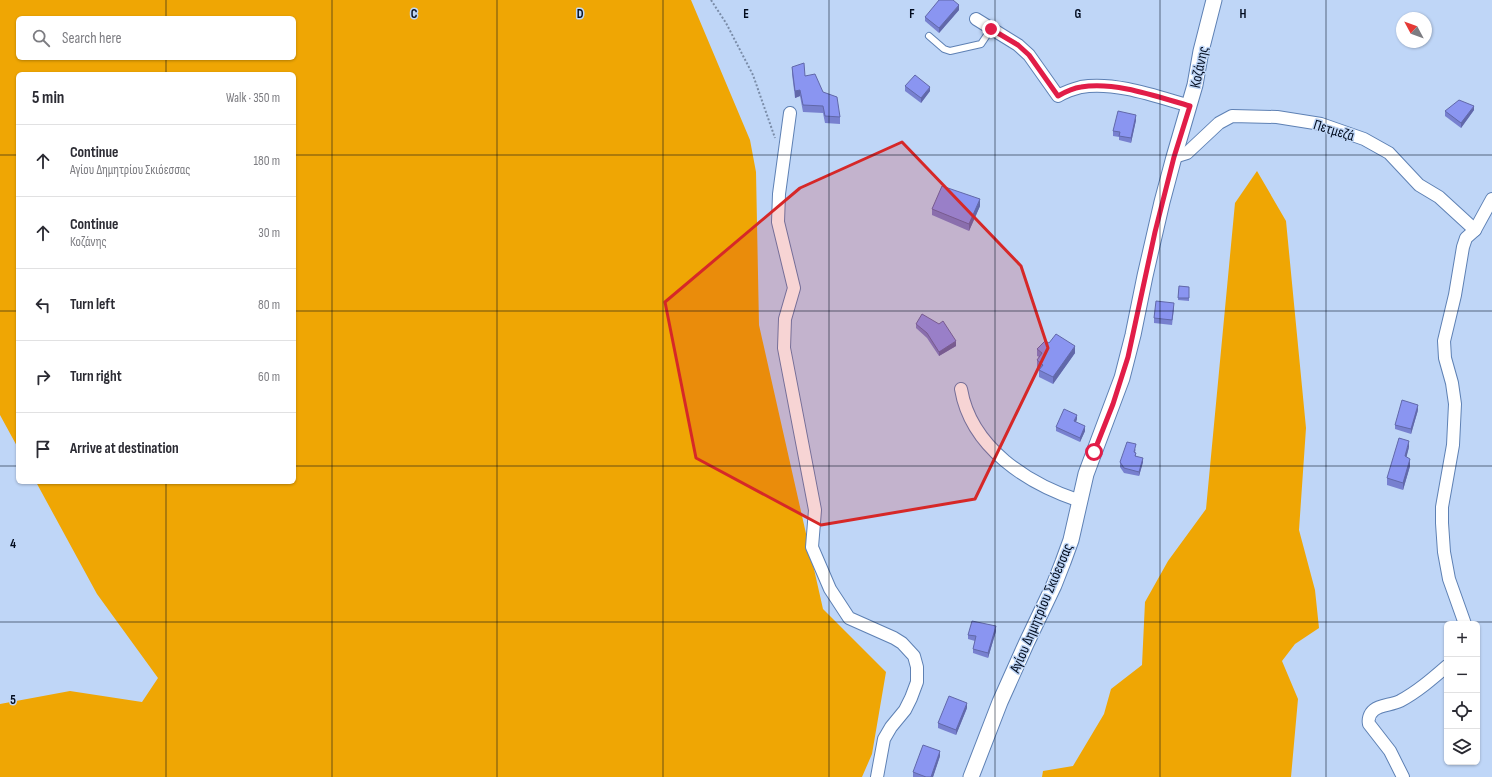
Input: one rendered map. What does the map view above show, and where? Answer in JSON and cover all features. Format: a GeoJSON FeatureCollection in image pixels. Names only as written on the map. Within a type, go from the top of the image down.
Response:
{"type":"FeatureCollection","features":[{"type":"Feature","properties":{"kind":"street","name":"Κοζάνης"},"geometry":{"type":"LineString","coordinates":[[1174,157],[1190,106],[1214,0]]}},
{"type":"Feature","properties":{"kind":"street"},"geometry":{"type":"LineString","coordinates":[[976,19],[1018,45],[1029,55],[1058,96],[1080,87],[1090,86],[1126,88],[1190,106]]}},
{"type":"Feature","properties":{"kind":"street"},"geometry":{"type":"LineString","coordinates":[[790,113],[779,194],[778,222],[794,288],[784,319],[784,348],[815,510],[812,547],[830,589],[849,618],[898,640],[906,646],[914,656],[917,667],[916,682],[911,698],[905,710],[891,727],[884,740],[878,777]]}},
{"type":"Feature","properties":{"kind":"street","name":"Πετμεζά"},"geometry":{"type":"LineString","coordinates":[[1174,157],[1186,153],[1219,123],[1232,116],[1277,117],[1321,124],[1364,139],[1389,153],[1419,185],[1440,197],[1475,230]]}},
{"type":"Feature","properties":{"kind":"street","name":"Αγίου Δημητρίου Σκιόεσσας"},"geometry":{"type":"LineString","coordinates":[[970,777],[1000,702],[1063,562],[1071,540],[1090,464],[1113,404],[1128,357],[1151,247],[1174,157]]}},
{"type":"Feature","properties":{"kind":"street"},"geometry":{"type":"LineString","coordinates":[[1464,621],[1449,580],[1442,538],[1442,507],[1453,445],[1455,404],[1444,347],[1456,290],[1461,253],[1466,238],[1475,230],[1492,199]]}},
{"type":"Feature","properties":{"kind":"street"},"geometry":{"type":"LineString","coordinates":[[961,389],[965,406],[970,418],[981,435],[995,451],[1014,468],[1034,482],[1080,501]]}},
{"type":"Feature","properties":{"kind":"street"},"geometry":{"type":"LineString","coordinates":[[1403,777],[1390,751],[1369,724],[1371,713],[1374,710],[1409,696],[1428,683],[1444,669]]}},
{"type":"Feature","properties":{"kind":"lane"},"geometry":{"type":"LineString","coordinates":[[929,36],[944,49],[950,51],[981,44],[991,29]]}},
{"type":"Feature","properties":{"kind":"path"},"geometry":{"type":"LineString","coordinates":[[711,0],[726,23],[753,75],[776,140]]}},
{"type":"Feature","properties":{"kind":"highlighted area"},"geometry":{"type":"Polygon","coordinates":[[[902,142],[1021,266],[1048,348],[975,499],[821,525],[696,458],[665,302],[800,188],[902,142]]]}},
{"type":"Feature","properties":{"kind":"shaded area"},"geometry":{"type":"Polygon","coordinates":[[[0,0],[691,0],[750,140],[756,172],[759,325],[823,609],[886,672],[872,754],[862,777],[0,777],[0,704],[70,691],[142,702],[158,678],[97,594],[37,484],[296,484],[296,72],[16,72],[16,444],[0,415],[0,0]]]}},
{"type":"Feature","properties":{"kind":"shaded area"},"geometry":{"type":"Polygon","coordinates":[[[1257,171],[1286,221],[1306,428],[1299,530],[1315,590],[1319,628],[1295,644],[1282,661],[1298,699],[1291,777],[1042,777],[1043,771],[1073,766],[1104,714],[1111,689],[1142,665],[1145,602],[1168,561],[1206,509],[1235,203],[1257,171]]]}},
{"type":"Feature","properties":{"kind":"building"},"geometry":{"type":"Polygon","coordinates":[[[939,0],[953,0],[959,5],[939,28],[925,17],[939,0]]]}},
{"type":"Feature","properties":{"kind":"building"},"geometry":{"type":"Polygon","coordinates":[[[804,63],[805,76],[815,74],[823,92],[837,97],[840,117],[825,116],[823,106],[803,105],[800,90],[795,91],[792,67],[804,63]]]}},
{"type":"Feature","properties":{"kind":"building"},"geometry":{"type":"Polygon","coordinates":[[[915,75],[930,87],[921,98],[905,86],[915,75]]]}},
{"type":"Feature","properties":{"kind":"building"},"geometry":{"type":"Polygon","coordinates":[[[1459,100],[1474,106],[1461,123],[1445,111],[1459,100]]]}},
{"type":"Feature","properties":{"kind":"building"},"geometry":{"type":"Polygon","coordinates":[[[1118,111],[1136,115],[1131,138],[1119,136],[1120,132],[1113,131],[1118,111]]]}},
{"type":"Feature","properties":{"kind":"building"},"geometry":{"type":"Polygon","coordinates":[[[942,186],[980,199],[969,224],[932,209],[942,186]]]}},
{"type":"Feature","properties":{"kind":"building"},"geometry":{"type":"Polygon","coordinates":[[[1179,286],[1189,287],[1189,298],[1178,298],[1179,286]]]}},
{"type":"Feature","properties":{"kind":"building"},"geometry":{"type":"Polygon","coordinates":[[[1156,301],[1174,303],[1172,320],[1154,318],[1156,301]]]}},
{"type":"Feature","properties":{"kind":"building"},"geometry":{"type":"Polygon","coordinates":[[[922,314],[939,324],[943,321],[956,341],[939,352],[927,333],[916,324],[922,314]]]}},
{"type":"Feature","properties":{"kind":"building"},"geometry":{"type":"Polygon","coordinates":[[[1056,334],[1075,346],[1053,377],[1039,370],[1043,365],[1037,360],[1042,353],[1037,349],[1045,341],[1049,343],[1056,334]]]}},
{"type":"Feature","properties":{"kind":"building"},"geometry":{"type":"Polygon","coordinates":[[[1402,400],[1418,405],[1411,429],[1395,425],[1402,400]]]}},
{"type":"Feature","properties":{"kind":"building"},"geometry":{"type":"Polygon","coordinates":[[[1064,409],[1077,415],[1074,421],[1085,426],[1080,438],[1056,427],[1064,409]]]}},
{"type":"Feature","properties":{"kind":"building"},"geometry":{"type":"Polygon","coordinates":[[[1399,438],[1409,441],[1405,456],[1410,459],[1403,483],[1387,478],[1399,438]]]}},
{"type":"Feature","properties":{"kind":"building"},"geometry":{"type":"Polygon","coordinates":[[[1127,442],[1136,444],[1134,452],[1136,453],[1135,456],[1143,458],[1139,472],[1124,468],[1120,462],[1127,442]]]}},
{"type":"Feature","properties":{"kind":"building"},"geometry":{"type":"Polygon","coordinates":[[[972,621],[996,626],[988,653],[973,649],[976,636],[968,635],[972,621]]]}},
{"type":"Feature","properties":{"kind":"building"},"geometry":{"type":"Polygon","coordinates":[[[949,696],[967,703],[956,730],[938,723],[949,696]]]}},
{"type":"Feature","properties":{"kind":"building"},"geometry":{"type":"Polygon","coordinates":[[[923,745],[940,751],[931,777],[926,777],[913,772],[923,745]]]}},
{"type":"Feature","properties":{"kind":"route"},"geometry":{"type":"LineString","coordinates":[[991,29],[1018,45],[1029,55],[1058,96],[1080,87],[1090,86],[1126,88],[1190,106],[1174,157],[1155,232],[1128,357],[1113,404],[1094,452]]}}]}
